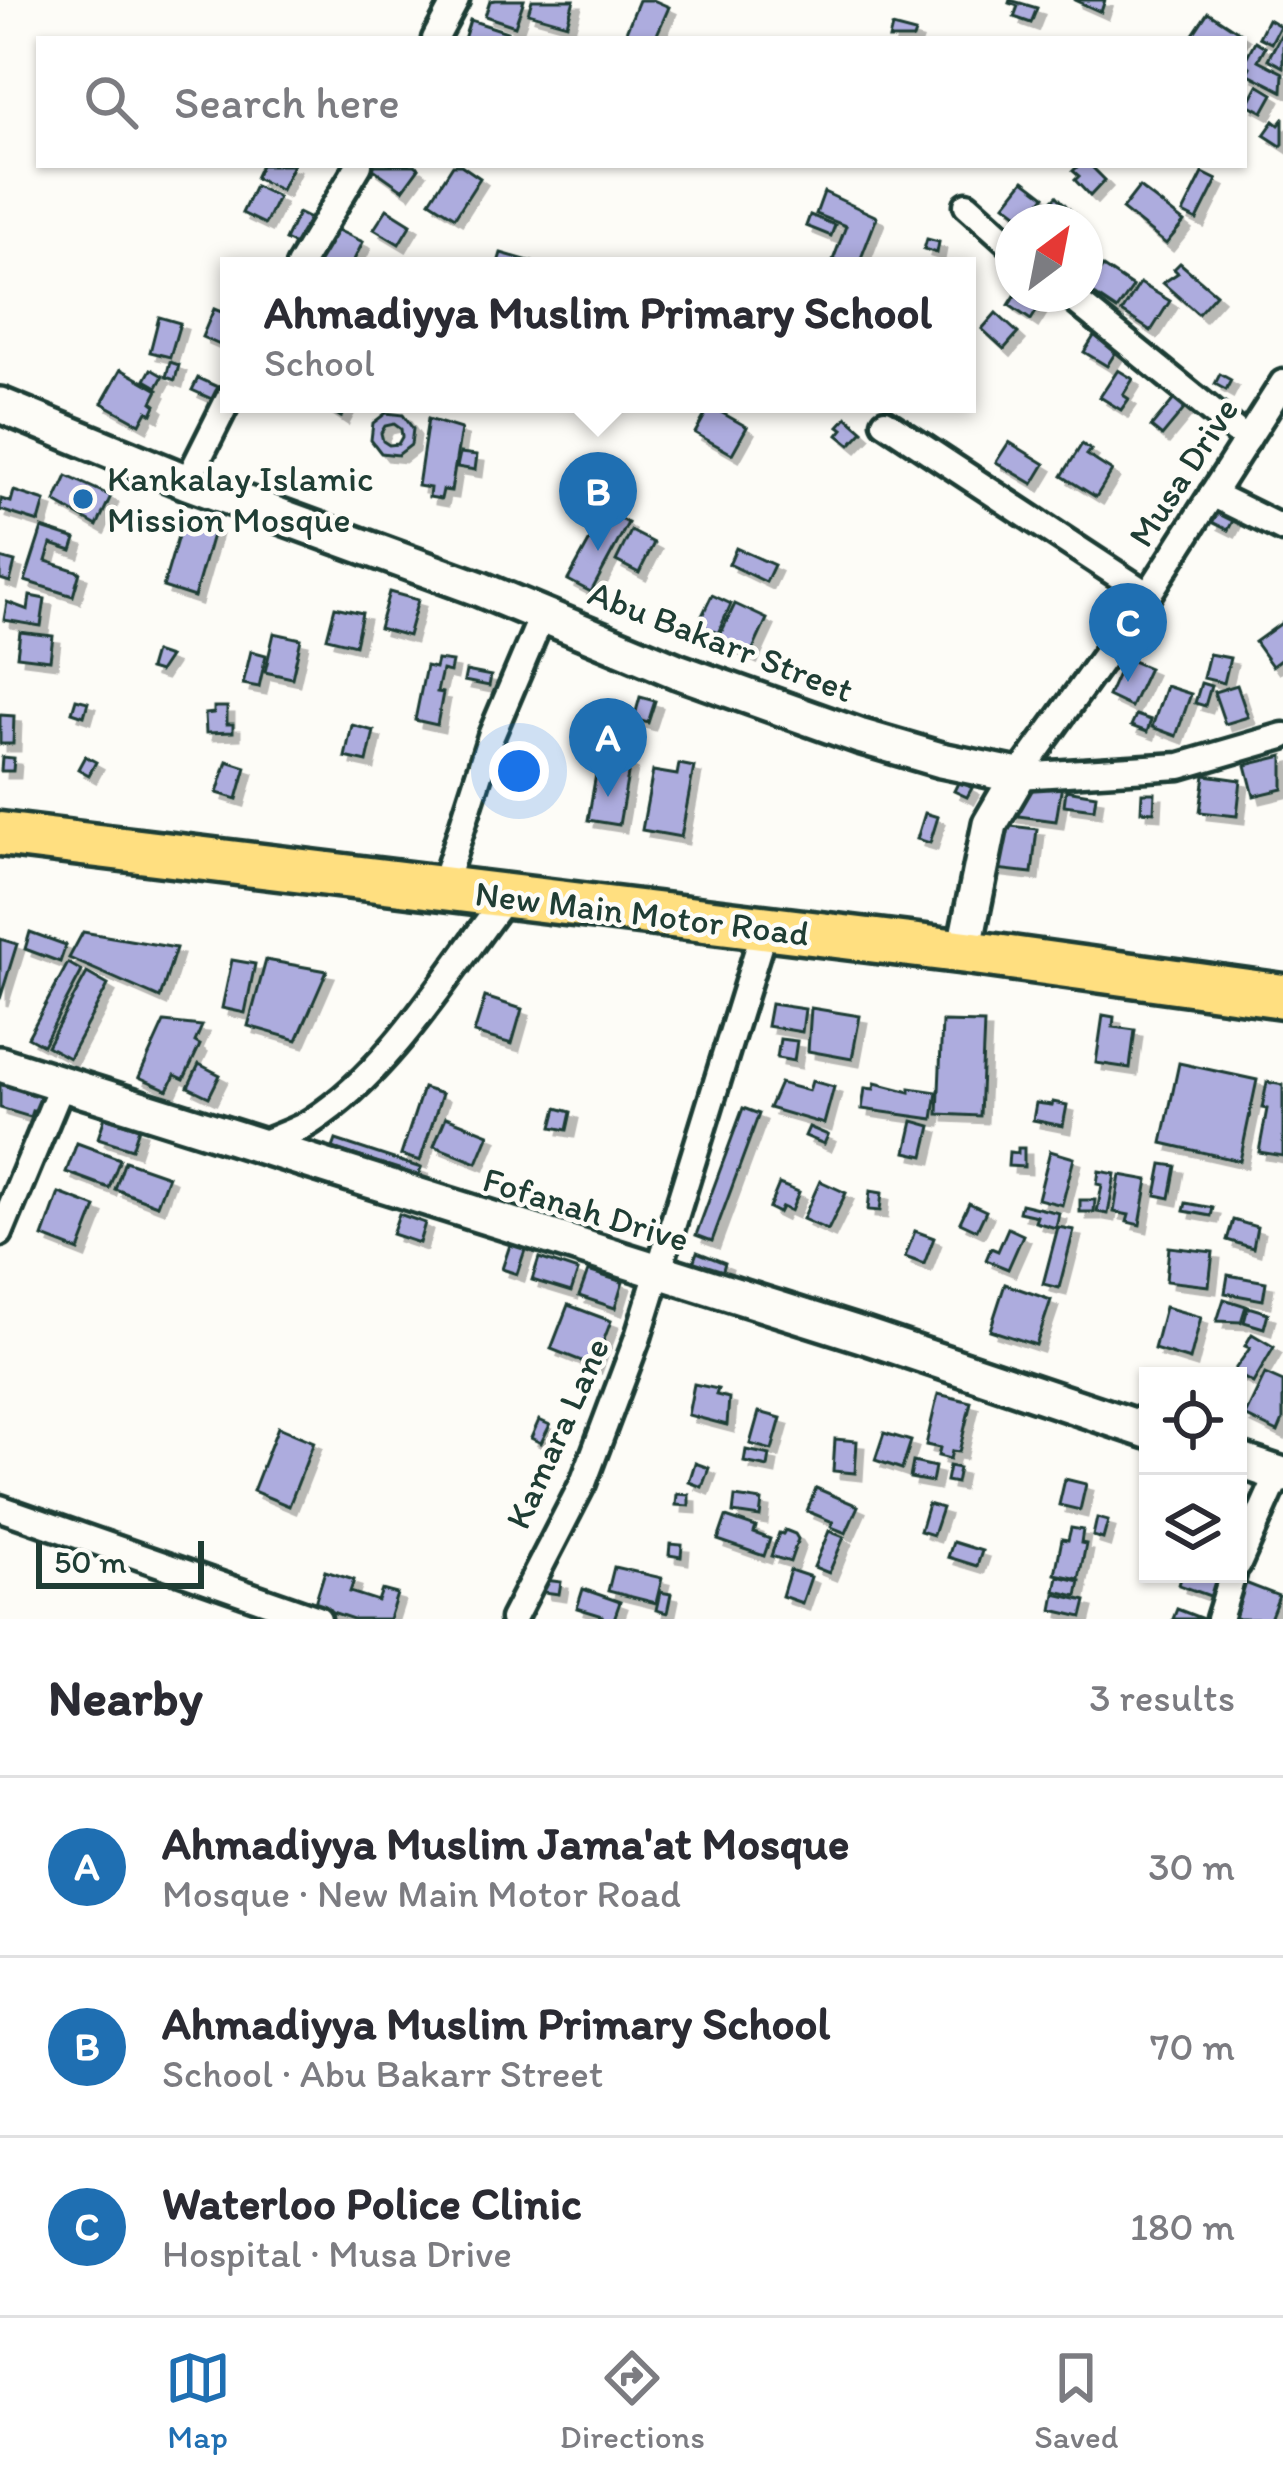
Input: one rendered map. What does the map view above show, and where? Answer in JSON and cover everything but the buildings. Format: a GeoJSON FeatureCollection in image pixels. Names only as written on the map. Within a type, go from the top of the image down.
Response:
{"type":"FeatureCollection","features":[{"type":"Feature","properties":{"kind":"highway","name":"New Main Motor Road"},"geometry":{"type":"LineString","coordinates":[[0,814],[1283,973]]}},
{"type":"Feature","properties":{"kind":"highway","name":"New Main Motor Road"},"geometry":{"type":"LineString","coordinates":[[0,834],[1283,996]]}},
{"type":"Feature","properties":{"kind":"street"},"geometry":{"type":"LineString","coordinates":[[437,36],[455,0]]}},
{"type":"Feature","properties":{"kind":"street"},"geometry":{"type":"LineString","coordinates":[[304,257],[357,168]]}},
{"type":"Feature","properties":{"kind":"street"},"geometry":{"type":"LineString","coordinates":[[968,206],[995,230]]}},
{"type":"Feature","properties":{"kind":"street"},"geometry":{"type":"LineString","coordinates":[[1089,312],[1246,440]]}},
{"type":"Feature","properties":{"kind":"street","name":"Musa Drive"},"geometry":{"type":"LineString","coordinates":[[1018,776],[1148,595],[1283,382]]}},
{"type":"Feature","properties":{"kind":"street","name":"Abu Bakarr Street"},"geometry":{"type":"LineString","coordinates":[[0,405],[188,482],[480,589],[677,671],[860,736],[1018,776]]}},
{"type":"Feature","properties":{"kind":"street"},"geometry":{"type":"LineString","coordinates":[[188,482],[222,413]]}},
{"type":"Feature","properties":{"kind":"street"},"geometry":{"type":"LineString","coordinates":[[885,422],[1148,595]]}},
{"type":"Feature","properties":{"kind":"street"},"geometry":{"type":"LineString","coordinates":[[1212,494],[1283,529]]}},
{"type":"Feature","properties":{"kind":"street"},"geometry":{"type":"LineString","coordinates":[[448,871],[490,736],[542,616]]}},
{"type":"Feature","properties":{"kind":"street"},"geometry":{"type":"LineString","coordinates":[[968,932],[990,824],[1018,776],[1180,766],[1283,736]]}},
{"type":"Feature","properties":{"kind":"street"},"geometry":{"type":"LineString","coordinates":[[261,1144],[309,1124],[361,1080],[415,1019],[506,897]]}},
{"type":"Feature","properties":{"kind":"street","name":"Kamara Lane"},"geometry":{"type":"LineString","coordinates":[[513,1619],[583,1483],[661,1274],[709,1097],[765,927]]}},
{"type":"Feature","properties":{"kind":"street","name":"Fofanah Drive"},"geometry":{"type":"LineString","coordinates":[[0,1064],[862,1335],[1139,1428]]}},
{"type":"Feature","properties":{"kind":"street"},"geometry":{"type":"LineString","coordinates":[[0,1233],[62,1084]]}},
{"type":"Feature","properties":{"kind":"street"},"geometry":{"type":"LineString","coordinates":[[1247,1463],[1281,1474],[1247,1545]]}},
{"type":"Feature","properties":{"kind":"street"},"geometry":{"type":"LineString","coordinates":[[0,1508],[318,1619]]}},
{"type":"Feature","properties":{"kind":"street"},"geometry":{"type":"LineString","coordinates":[[1219,1619],[1230,1583]]}},
{"type":"Feature","properties":{"kind":"place","name":"Kankalay Islamic Mission Mosque"},"geometry":{"type":"Point","coordinates":[83,499]}},
{"type":"Feature","properties":{"kind":"place","name":"Ahmadiyya Muslim Primary School"},"geometry":{"type":"Point","coordinates":[598,551]}},
{"type":"Feature","properties":{"kind":"place","name":"Waterloo Police Clinic"},"geometry":{"type":"Point","coordinates":[1128,682]}},
{"type":"Feature","properties":{"kind":"place","name":"Ahmadiyya Muslim Jama'at Mosque"},"geometry":{"type":"Point","coordinates":[608,797]}}]}
